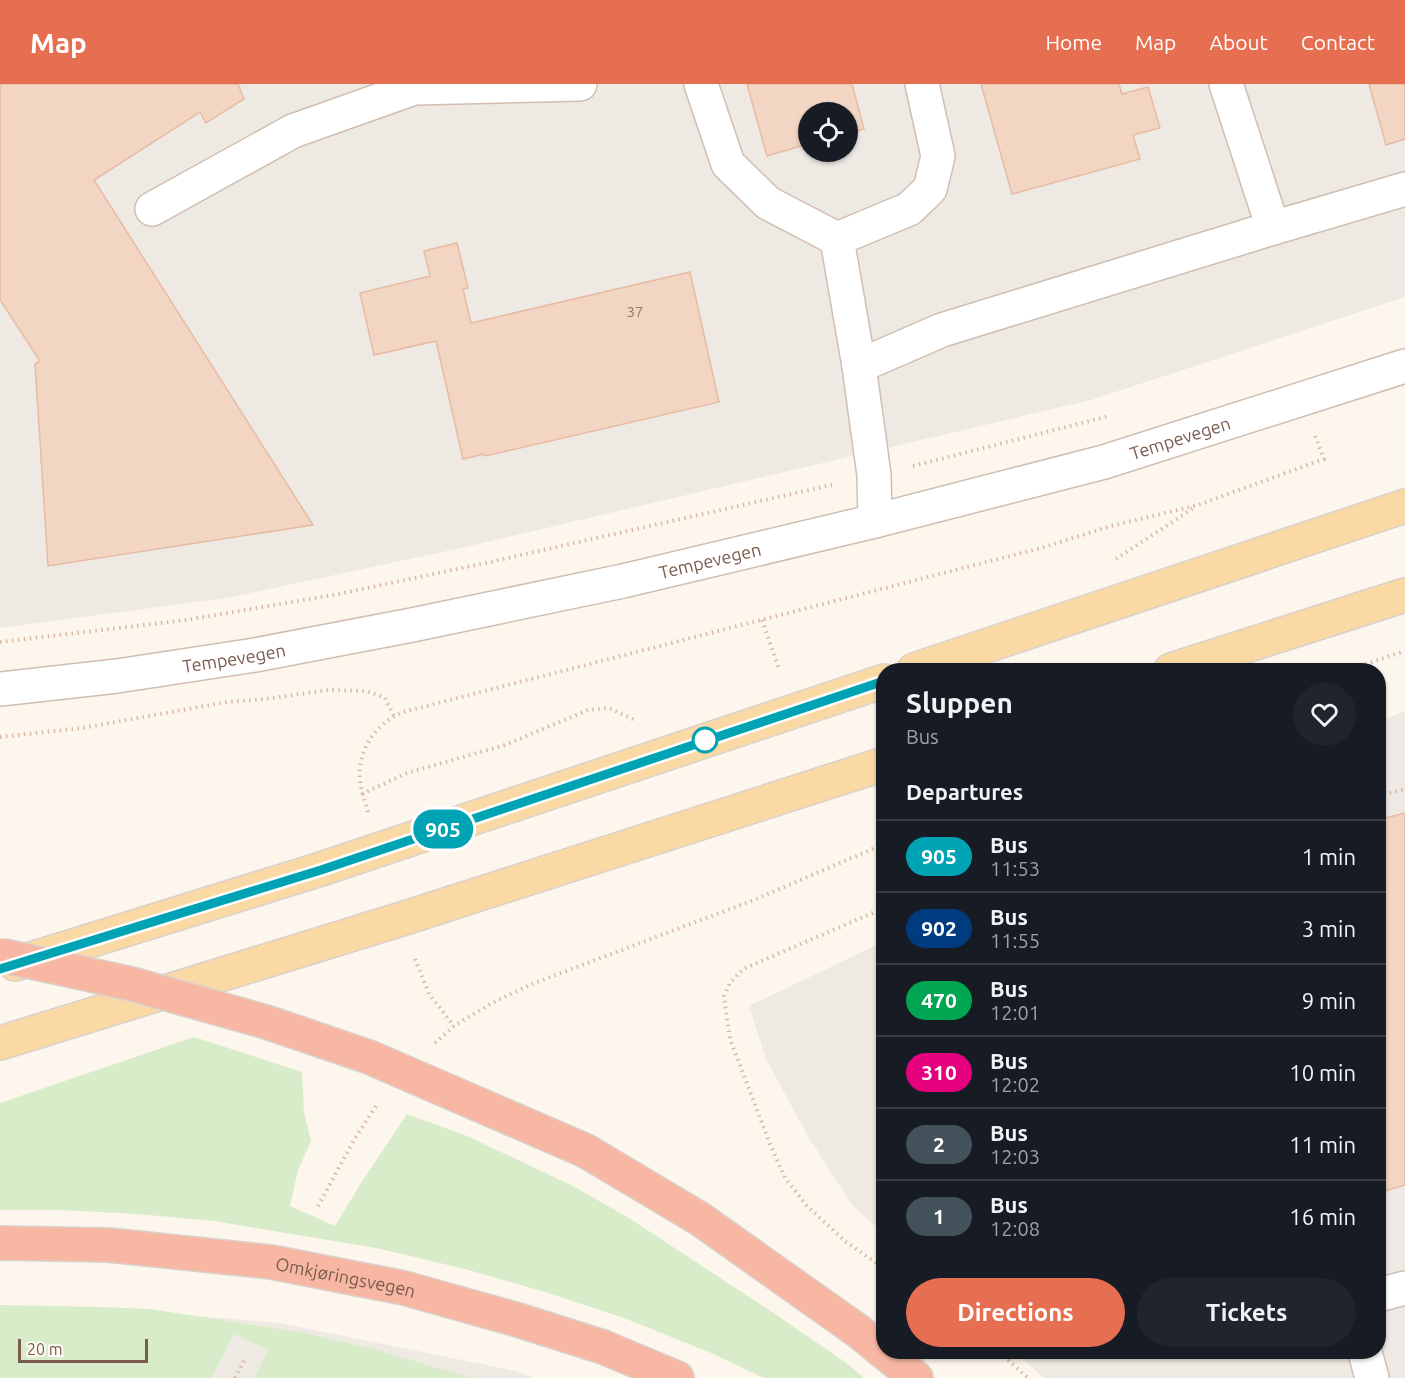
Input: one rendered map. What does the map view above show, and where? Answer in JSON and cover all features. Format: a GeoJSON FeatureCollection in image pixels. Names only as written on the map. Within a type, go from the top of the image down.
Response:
{"type":"FeatureCollection","features":[{"type":"Feature","properties":{"kind":"highway"},"geometry":{"type":"LineString","coordinates":[[0,954],[132,984],[266,1022],[369,1057],[586,1152],[700,1219],[876,1346]]}},
{"type":"Feature","properties":{"kind":"highway","name":"Omkjøringsvegen"},"geometry":{"type":"LineString","coordinates":[[0,1243],[108,1245],[271,1262],[404,1288],[603,1347],[677,1378]]}},
{"type":"Feature","properties":{"kind":"highway"},"geometry":{"type":"LineString","coordinates":[[893,1359],[916,1378]]}},
{"type":"Feature","properties":{"kind":"main road"},"geometry":{"type":"LineString","coordinates":[[935,663],[1405,506]]}},
{"type":"Feature","properties":{"kind":"main road"},"geometry":{"type":"LineString","coordinates":[[1193,663],[1405,595]]}},
{"type":"Feature","properties":{"kind":"main road"},"geometry":{"type":"LineString","coordinates":[[0,969],[321,870],[876,684]]}},
{"type":"Feature","properties":{"kind":"main road"},"geometry":{"type":"LineString","coordinates":[[0,1043],[408,917],[876,767]]}},
{"type":"Feature","properties":{"kind":"street"},"geometry":{"type":"LineString","coordinates":[[152,209],[293,131],[414,88],[580,84]]}},
{"type":"Feature","properties":{"kind":"street"},"geometry":{"type":"LineString","coordinates":[[701,84],[728,164],[768,203],[837,239]]}},
{"type":"Feature","properties":{"kind":"street"},"geometry":{"type":"LineString","coordinates":[[837,239],[909,209],[930,189],[938,156],[922,84]]}},
{"type":"Feature","properties":{"kind":"street"},"geometry":{"type":"LineString","coordinates":[[1226,84],[1273,228]]}},
{"type":"Feature","properties":{"kind":"street"},"geometry":{"type":"LineString","coordinates":[[859,366],[942,330],[1405,189]]}},
{"type":"Feature","properties":{"kind":"street"},"geometry":{"type":"LineString","coordinates":[[837,239],[859,366],[874,475],[875,521]]}},
{"type":"Feature","properties":{"kind":"street","name":"Tempevegen"},"geometry":{"type":"LineString","coordinates":[[0,689],[117,676],[244,657],[412,626],[623,581],[875,521],[1104,462],[1405,366]]}},
{"type":"Feature","properties":{"kind":"street"},"geometry":{"type":"LineString","coordinates":[[1386,1293],[1405,1288]]}},
{"type":"Feature","properties":{"kind":"street"},"geometry":{"type":"LineString","coordinates":[[1367,1359],[1372,1378]]}},
{"type":"Feature","properties":{"kind":"path"},"geometry":{"type":"LineString","coordinates":[[0,642],[186,620],[339,594],[502,560],[874,475],[1111,415]]}},
{"type":"Feature","properties":{"kind":"path"},"geometry":{"type":"LineString","coordinates":[[369,815],[359,778],[362,756],[369,740],[379,728],[403,712],[1041,548],[1111,526],[1198,505],[1324,459],[1313,429]]}},
{"type":"Feature","properties":{"kind":"path"},"geometry":{"type":"LineString","coordinates":[[1108,562],[1198,505]]}},
{"type":"Feature","properties":{"kind":"path"},"geometry":{"type":"LineString","coordinates":[[762,620],[779,669]]}},
{"type":"Feature","properties":{"kind":"path"},"geometry":{"type":"LineString","coordinates":[[1369,663],[1405,651]]}},
{"type":"Feature","properties":{"kind":"path"},"geometry":{"type":"LineString","coordinates":[[0,737],[82,728],[227,702],[328,690],[367,691],[386,698],[394,716]]}},
{"type":"Feature","properties":{"kind":"path"},"geometry":{"type":"LineString","coordinates":[[362,794],[407,773],[505,745],[588,710],[609,708],[640,723]]}},
{"type":"Feature","properties":{"kind":"path"},"geometry":{"type":"LineString","coordinates":[[1386,794],[1405,789]]}},
{"type":"Feature","properties":{"kind":"path"},"geometry":{"type":"LineString","coordinates":[[438,1039],[454,1026],[492,1003],[532,984],[754,900],[876,847]]}},
{"type":"Feature","properties":{"kind":"path"},"geometry":{"type":"LineString","coordinates":[[876,911],[743,969],[730,983],[724,996],[730,1039],[785,1178],[807,1206],[846,1242],[876,1263]]}},
{"type":"Feature","properties":{"kind":"path"},"geometry":{"type":"LineString","coordinates":[[415,959],[429,994],[454,1026]]}},
{"type":"Feature","properties":{"kind":"path"},"geometry":{"type":"LineString","coordinates":[[318,1206],[354,1140],[382,1098]]}},
{"type":"Feature","properties":{"kind":"path"},"geometry":{"type":"LineString","coordinates":[[236,1378],[245,1359]]}},
{"type":"Feature","properties":{"kind":"path"},"geometry":{"type":"LineString","coordinates":[[1007,1359],[1028,1378]]}},
{"type":"Feature","properties":{"kind":"shaded area"},"geometry":{"type":"Polygon","coordinates":[[[0,84],[1405,84],[1405,297],[1091,400],[461,548],[227,598],[0,628],[0,84]]]}},
{"type":"Feature","properties":{"kind":"shaded area"},"geometry":{"type":"Polygon","coordinates":[[[1405,711],[1405,1378],[1044,1378],[1022,1359],[1386,1359],[1386,719],[1405,711]]]}},
{"type":"Feature","properties":{"kind":"shaded area"},"geometry":{"type":"Polygon","coordinates":[[[876,945],[876,1227],[852,1205],[806,1133],[766,1059],[749,1006],[876,945]]]}},
{"type":"Feature","properties":{"kind":"shaded area"},"geometry":{"type":"Polygon","coordinates":[[[0,1311],[135,1311],[279,1323],[516,1371],[534,1378],[0,1378],[0,1311]]]}},
{"type":"Feature","properties":{"kind":"green space"},"geometry":{"type":"Polygon","coordinates":[[[194,1037],[302,1072],[304,1113],[311,1141],[298,1170],[290,1206],[335,1226],[407,1114],[467,1136],[573,1186],[629,1218],[775,1314],[845,1362],[864,1378],[764,1378],[711,1353],[624,1318],[465,1269],[376,1248],[214,1221],[137,1214],[0,1210],[0,1103],[194,1037]]]}},
{"type":"Feature","properties":{"kind":"green space"},"geometry":{"type":"Polygon","coordinates":[[[0,1305],[149,1309],[255,1325],[305,1333],[377,1350],[470,1378],[254,1378],[268,1350],[234,1334],[211,1378],[0,1378],[0,1305]]]}},
{"type":"Feature","properties":{"kind":"building"},"geometry":{"type":"Polygon","coordinates":[[[238,84],[244,99],[206,123],[200,112],[94,180],[313,525],[48,566],[35,364],[40,361],[0,300],[0,85],[238,84]]]}},
{"type":"Feature","properties":{"kind":"building"},"geometry":{"type":"Polygon","coordinates":[[[747,84],[852,84],[857,102],[798,102],[798,147],[767,156],[747,84]]]}},
{"type":"Feature","properties":{"kind":"building"},"geometry":{"type":"Polygon","coordinates":[[[981,84],[1119,84],[1122,94],[1148,87],[1160,128],[1133,135],[1140,159],[1012,194],[981,84]]]}},
{"type":"Feature","properties":{"kind":"building"},"geometry":{"type":"Polygon","coordinates":[[[1369,84],[1405,84],[1405,139],[1386,145],[1369,84]]]}},
{"type":"Feature","properties":{"kind":"building"},"geometry":{"type":"Polygon","coordinates":[[[858,106],[864,129],[858,130],[858,106]]]}},
{"type":"Feature","properties":{"kind":"building"},"geometry":{"type":"Polygon","coordinates":[[[457,243],[468,288],[463,289],[471,323],[690,272],[719,402],[485,456],[484,454],[463,459],[436,341],[374,355],[360,293],[430,276],[424,251],[457,243]]]}},
{"type":"Feature","properties":{"kind":"building"},"geometry":{"type":"Polygon","coordinates":[[[1405,813],[1405,1185],[1386,1191],[1386,818],[1405,813]]]}},
{"type":"Feature","properties":{"kind":"bus line","name":"905"},"geometry":{"type":"LineString","coordinates":[[0,969],[321,870],[876,684]]}}]}
